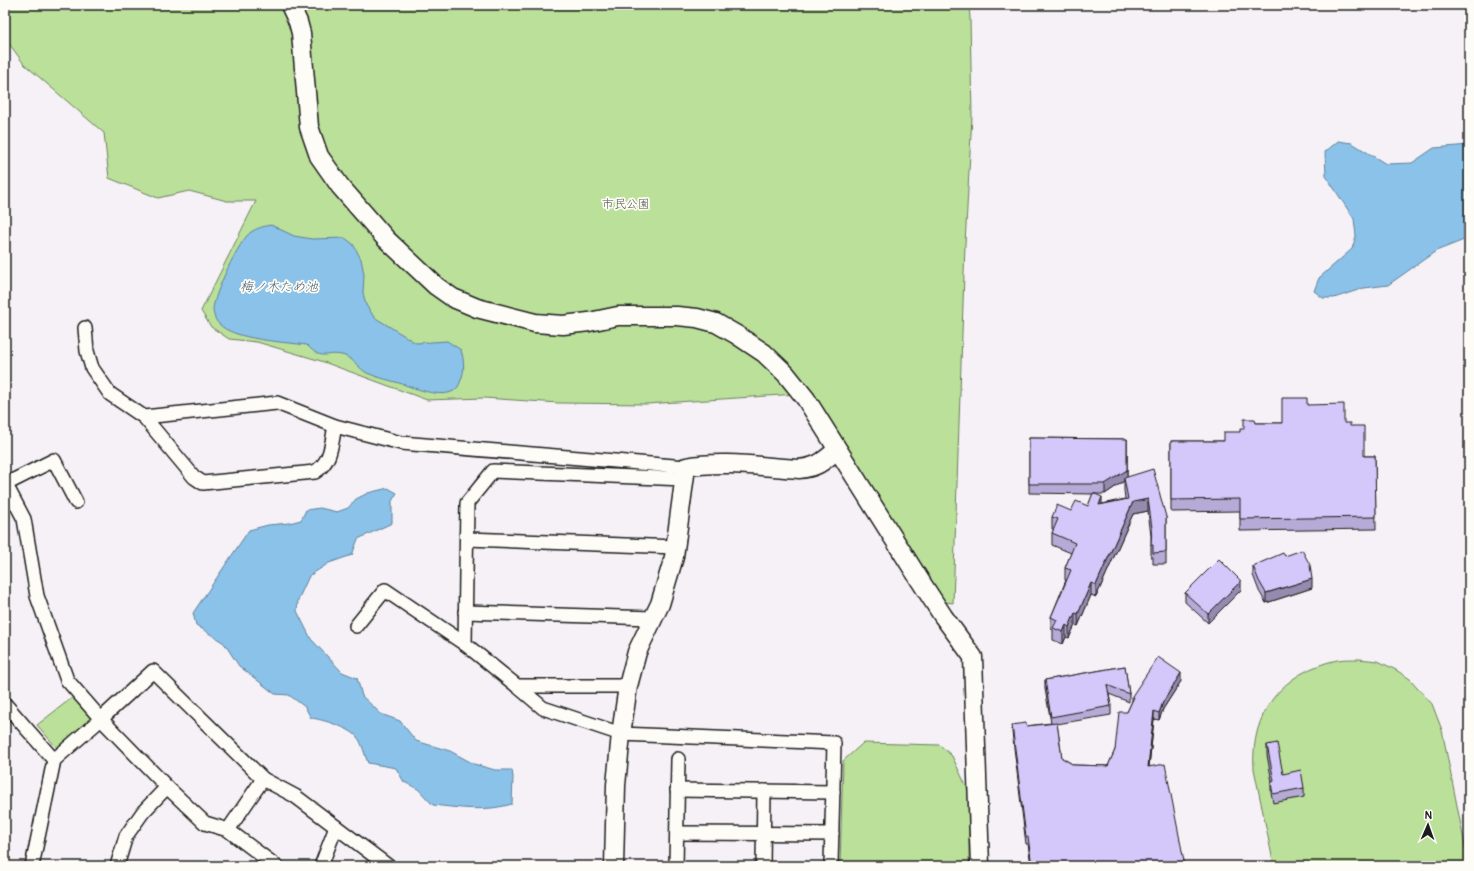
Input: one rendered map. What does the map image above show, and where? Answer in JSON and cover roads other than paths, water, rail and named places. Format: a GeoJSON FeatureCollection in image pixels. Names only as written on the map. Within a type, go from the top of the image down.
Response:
{"type":"FeatureCollection","features":[{"type":"Feature","properties":{"kind":"street"},"geometry":{"type":"LineString","coordinates":[[290,5],[298,22],[301,33],[309,127],[312,140],[319,156],[340,186],[386,239],[436,286],[453,298],[477,308],[535,323],[563,325],[589,322],[618,316],[677,316],[697,318],[716,324],[737,335],[764,353],[786,374],[806,399],[939,609],[973,657],[980,866]]}},
{"type":"Feature","properties":{"kind":"street"},"geometry":{"type":"LineString","coordinates":[[85,328],[87,351],[92,368],[110,394],[144,417],[194,477],[203,483],[315,472],[322,467],[328,459],[335,426]]}},
{"type":"Feature","properties":{"kind":"street"},"geometry":{"type":"LineString","coordinates":[[144,417],[277,403],[335,426],[401,443],[685,473]]}},
{"type":"Feature","properties":{"kind":"street"},"geometry":{"type":"LineString","coordinates":[[465,644],[467,503],[493,471],[685,473],[700,464],[799,469],[809,468],[819,464],[837,450]]}},
{"type":"Feature","properties":{"kind":"street"},"geometry":{"type":"LineString","coordinates":[[76,502],[54,460],[5,483],[24,519],[37,596],[67,680],[101,719],[205,824],[228,830],[276,866]]}},
{"type":"Feature","properties":{"kind":"street"},"geometry":{"type":"LineString","coordinates":[[614,866],[616,784],[628,686],[636,652],[660,604],[674,557],[685,473]]}},
{"type":"Feature","properties":{"kind":"street"},"geometry":{"type":"LineString","coordinates":[[466,539],[676,547]]}},
{"type":"Feature","properties":{"kind":"street"},"geometry":{"type":"LineString","coordinates":[[356,626],[385,590],[465,644],[543,708],[621,734],[834,744],[831,866]]}},
{"type":"Feature","properties":{"kind":"street"},"geometry":{"type":"LineString","coordinates":[[465,612],[653,618]]}},
{"type":"Feature","properties":{"kind":"street"},"geometry":{"type":"LineString","coordinates":[[32,866],[54,760],[153,672],[263,779],[295,796],[388,866]]}},
{"type":"Feature","properties":{"kind":"street"},"geometry":{"type":"LineString","coordinates":[[517,686],[628,686]]}},
{"type":"Feature","properties":{"kind":"street"},"geometry":{"type":"LineString","coordinates":[[5,704],[54,760]]}},
{"type":"Feature","properties":{"kind":"street"},"geometry":{"type":"LineString","coordinates":[[676,866],[678,758]]}},
{"type":"Feature","properties":{"kind":"street"},"geometry":{"type":"LineString","coordinates":[[228,830],[263,779]]}},
{"type":"Feature","properties":{"kind":"street"},"geometry":{"type":"LineString","coordinates":[[116,866],[126,836],[143,812],[167,787]]}},
{"type":"Feature","properties":{"kind":"street"},"geometry":{"type":"LineString","coordinates":[[677,790],[833,792]]}},
{"type":"Feature","properties":{"kind":"street"},"geometry":{"type":"LineString","coordinates":[[763,866],[764,791]]}},
{"type":"Feature","properties":{"kind":"street"},"geometry":{"type":"LineString","coordinates":[[321,866],[336,827]]}},
{"type":"Feature","properties":{"kind":"street"},"geometry":{"type":"LineString","coordinates":[[677,833],[832,834]]}},
{"type":"Feature","properties":{"kind":"water"},"geometry":{"type":"Polygon","coordinates":[[[1338,141],[1352,143],[1386,164],[1412,163],[1434,148],[1469,145],[1469,238],[1436,251],[1388,285],[1364,288],[1334,298],[1323,298],[1314,291],[1319,278],[1352,249],[1356,236],[1354,219],[1326,176],[1325,152],[1338,141]]]}},
{"type":"Feature","properties":{"kind":"water","name":"梅ノ木ため池"},"geometry":{"type":"Polygon","coordinates":[[[271,225],[294,236],[312,239],[345,238],[353,244],[361,259],[364,274],[363,293],[366,305],[374,317],[416,343],[447,341],[461,350],[464,369],[457,388],[452,392],[438,394],[422,390],[367,373],[345,356],[334,354],[321,355],[307,345],[260,339],[236,334],[219,324],[213,310],[214,303],[222,281],[234,257],[246,237],[251,232],[261,227],[271,225]]]}},
{"type":"Feature","properties":{"kind":"water"},"geometry":{"type":"Polygon","coordinates":[[[388,488],[397,493],[392,501],[392,523],[358,539],[352,555],[329,563],[309,576],[298,600],[297,611],[311,639],[342,672],[357,678],[362,696],[381,714],[400,721],[416,741],[450,751],[474,764],[495,770],[512,770],[512,804],[482,809],[433,805],[418,789],[404,782],[396,768],[368,763],[359,739],[349,730],[336,724],[311,718],[305,707],[289,695],[275,694],[239,666],[224,643],[196,625],[193,613],[249,530],[268,525],[301,520],[306,510],[320,508],[337,512],[348,508],[356,499],[368,493],[388,488]]]}},
{"type":"Feature","properties":{"kind":"park label","name":"市民公園"},"geometry":{"type":"Point","coordinates":[626,204]}}]}
